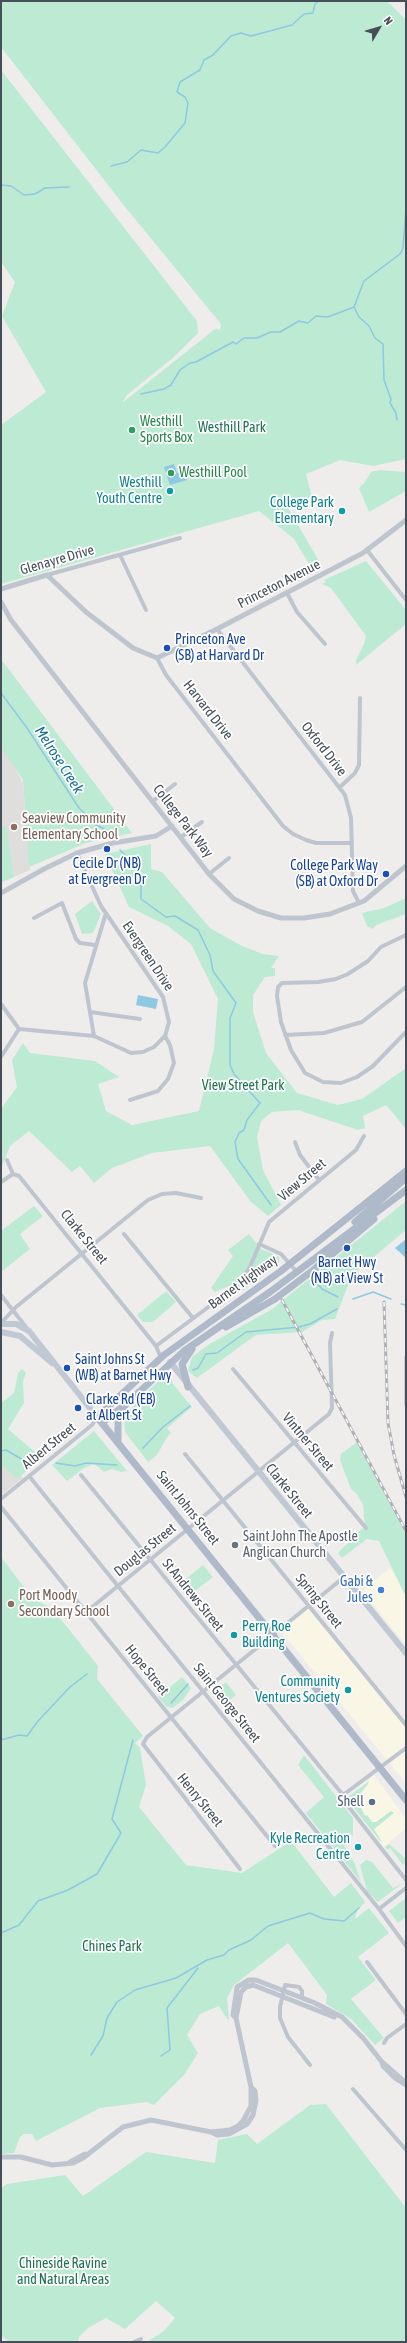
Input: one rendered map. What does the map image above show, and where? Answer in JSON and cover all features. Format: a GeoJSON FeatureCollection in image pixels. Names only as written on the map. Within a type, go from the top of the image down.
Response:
{"type":"FeatureCollection","features":[{"type":"Feature","properties":{"kind":"main road","name":"Barnet Highway"},"geometry":{"type":"LineString","coordinates":[[99,1420],[161,1358],[290,1264],[406,1171]]}},
{"type":"Feature","properties":{"kind":"main road"},"geometry":{"type":"LineString","coordinates":[[344,1236],[358,1219],[406,1178]]}},
{"type":"Feature","properties":{"kind":"main road","name":"Barnet Highway"},"geometry":{"type":"LineString","coordinates":[[99,1420],[126,1404],[170,1362],[297,1272],[406,1190]]}},
{"type":"Feature","properties":{"kind":"main road","name":"Barnet Highway"},"geometry":{"type":"LineString","coordinates":[[213,1332],[251,1314],[281,1294],[320,1265],[377,1217],[390,1203]]}},
{"type":"Feature","properties":{"kind":"main road"},"geometry":{"type":"LineString","coordinates":[[1,1324],[16,1324],[29,1331]]}},
{"type":"Feature","properties":{"kind":"main road","name":"Saint Johns Street"},"geometry":{"type":"LineString","coordinates":[[29,1331],[45,1349],[53,1364]]}},
{"type":"Feature","properties":{"kind":"main road","name":"Saint Johns Street"},"geometry":{"type":"LineString","coordinates":[[1,1332],[20,1336],[53,1364],[118,1442],[381,1767],[406,1800]]}},
{"type":"Feature","properties":{"kind":"main road"},"geometry":{"type":"LineString","coordinates":[[188,1387],[182,1364],[195,1344]]}},
{"type":"Feature","properties":{"kind":"main road"},"geometry":{"type":"LineString","coordinates":[[169,1352],[170,1362]]}},
{"type":"Feature","properties":{"kind":"main road","name":"Clarke Street"},"geometry":{"type":"LineString","coordinates":[[170,1362],[188,1387],[406,1653]]}},
{"type":"Feature","properties":{"kind":"main road"},"geometry":{"type":"LineString","coordinates":[[118,1442],[119,1418],[126,1404]]}},
{"type":"Feature","properties":{"kind":"street","name":"Princeton Avenue"},"geometry":{"type":"LineString","coordinates":[[156,658],[218,629],[367,550],[406,520]]}},
{"type":"Feature","properties":{"kind":"street","name":"Glenayre Drive"},"geometry":{"type":"LineString","coordinates":[[1,589],[180,538]]}},
{"type":"Feature","properties":{"kind":"street"},"geometry":{"type":"LineString","coordinates":[[367,550],[406,600]]}},
{"type":"Feature","properties":{"kind":"street"},"geometry":{"type":"LineString","coordinates":[[120,555],[146,610]]}},
{"type":"Feature","properties":{"kind":"street"},"geometry":{"type":"LineString","coordinates":[[47,576],[86,612],[133,648],[156,658]]}},
{"type":"Feature","properties":{"kind":"street"},"geometry":{"type":"LineString","coordinates":[[287,593],[297,612],[325,644]]}},
{"type":"Feature","properties":{"kind":"street","name":"College Park Way"},"geometry":{"type":"LineString","coordinates":[[1,602],[16,626],[209,874],[234,899],[258,911],[281,918],[304,918],[330,914],[359,903],[372,895],[406,866]]}},
{"type":"Feature","properties":{"kind":"street","name":"Oxford Drive"},"geometry":{"type":"LineString","coordinates":[[218,629],[347,798],[351,813],[353,891],[359,903]]}},
{"type":"Feature","properties":{"kind":"street","name":"Harvard Drive"},"geometry":{"type":"LineString","coordinates":[[156,658],[166,675],[283,826],[293,834],[316,843],[352,843]]}},
{"type":"Feature","properties":{"kind":"street"},"geometry":{"type":"LineString","coordinates":[[340,787],[356,773],[359,765],[360,698]]}},
{"type":"Feature","properties":{"kind":"street"},"geometry":{"type":"LineString","coordinates":[[153,801],[175,784]]}},
{"type":"Feature","properties":{"kind":"street"},"geometry":{"type":"LineString","coordinates":[[181,838],[202,822]]}},
{"type":"Feature","properties":{"kind":"street"},"geometry":{"type":"LineString","coordinates":[[1,894],[49,866],[78,853],[113,843],[156,836],[172,826]]}},
{"type":"Feature","properties":{"kind":"street","name":"Evergreen Drive"},"geometry":{"type":"LineString","coordinates":[[78,853],[106,913],[163,997],[170,1022],[165,1036]]}},
{"type":"Feature","properties":{"kind":"street"},"geometry":{"type":"LineString","coordinates":[[209,874],[229,858]]}},
{"type":"Feature","properties":{"kind":"street"},"geometry":{"type":"LineString","coordinates":[[34,918],[62,903],[76,939],[80,943],[95,946]]}},
{"type":"Feature","properties":{"kind":"street","name":"Evergreen Drive"},"geometry":{"type":"LineString","coordinates":[[94,1036],[85,983],[106,913]]}},
{"type":"Feature","properties":{"kind":"street"},"geometry":{"type":"LineString","coordinates":[[406,935],[381,947],[363,965],[336,979],[308,983],[282,983],[278,987],[277,996],[279,1014],[291,1050],[311,1078],[332,1084],[351,1080],[364,1073],[406,1032]]}},
{"type":"Feature","properties":{"kind":"street"},"geometry":{"type":"LineString","coordinates":[[285,1035],[293,1033],[324,1033],[362,1022],[406,987]]}},
{"type":"Feature","properties":{"kind":"street"},"geometry":{"type":"LineString","coordinates":[[1,1004],[19,1030]]}},
{"type":"Feature","properties":{"kind":"street"},"geometry":{"type":"LineString","coordinates":[[90,1012],[140,1018]]}},
{"type":"Feature","properties":{"kind":"street"},"geometry":{"type":"LineString","coordinates":[[19,1030],[94,1036],[131,1053],[143,1052],[154,1047],[165,1036],[170,1045],[174,1063],[168,1079],[158,1091],[130,1100]]}},
{"type":"Feature","properties":{"kind":"street"},"geometry":{"type":"LineString","coordinates":[[1,1057],[19,1030]]}},
{"type":"Feature","properties":{"kind":"street","name":"View Street"},"geometry":{"type":"LineString","coordinates":[[156,1346],[238,1286],[250,1267],[268,1222],[356,1150],[364,1136]]}},
{"type":"Feature","properties":{"kind":"street"},"geometry":{"type":"LineString","coordinates":[[296,1142],[300,1155],[319,1180]]}},
{"type":"Feature","properties":{"kind":"street"},"geometry":{"type":"LineString","coordinates":[[1,1182],[13,1174],[7,1160]]}},
{"type":"Feature","properties":{"kind":"street","name":"Clarke Street"},"geometry":{"type":"LineString","coordinates":[[13,1174],[19,1176],[82,1253],[156,1346],[161,1358]]}},
{"type":"Feature","properties":{"kind":"street"},"geometry":{"type":"LineString","coordinates":[[1,1324],[14,1310],[148,1200],[162,1194],[176,1193],[201,1198]]}},
{"type":"Feature","properties":{"kind":"street"},"geometry":{"type":"LineString","coordinates":[[124,1234],[193,1318]]}},
{"type":"Feature","properties":{"kind":"street"},"geometry":{"type":"LineString","coordinates":[[259,1244],[275,1249],[297,1272]]}},
{"type":"Feature","properties":{"kind":"street","name":"Saint Johns Street"},"geometry":{"type":"LineString","coordinates":[[1,1295],[29,1331]]}},
{"type":"Feature","properties":{"kind":"street","name":"Douglas Street"},"geometry":{"type":"LineString","coordinates":[[86,1612],[328,1414],[332,1408],[330,1343],[332,1333]]}},
{"type":"Feature","properties":{"kind":"street","name":"Vintner Street"},"geometry":{"type":"LineString","coordinates":[[233,1369],[366,1528]]}},
{"type":"Feature","properties":{"kind":"street","name":"Albert Street"},"geometry":{"type":"LineString","coordinates":[[92,1425],[99,1420]]}},
{"type":"Feature","properties":{"kind":"street","name":"Albert Street"},"geometry":{"type":"LineString","coordinates":[[1,1500],[99,1420]]}},
{"type":"Feature","properties":{"kind":"street","name":"Spring Street"},"geometry":{"type":"LineString","coordinates":[[184,1454],[406,1725]]}},
{"type":"Feature","properties":{"kind":"street","name":"Saint George Street"},"geometry":{"type":"LineString","coordinates":[[29,1476],[379,1909],[406,1946]]}},
{"type":"Feature","properties":{"kind":"street","name":"St Andrews Street"},"geometry":{"type":"LineString","coordinates":[[81,1476],[343,1795],[348,1806],[406,1880]]}},
{"type":"Feature","properties":{"kind":"street","name":"Hope Street"},"geometry":{"type":"LineString","coordinates":[[1,1507],[276,1846]]}},
{"type":"Feature","properties":{"kind":"street"},"geometry":{"type":"LineString","coordinates":[[171,1717],[343,1578]]}},
{"type":"Feature","properties":{"kind":"street","name":"Henry Street"},"geometry":{"type":"LineString","coordinates":[[171,1717],[147,1737],[143,1744],[240,1869]]}},
{"type":"Feature","properties":{"kind":"street"},"geometry":{"type":"LineString","coordinates":[[343,1795],[406,1748]]}},
{"type":"Feature","properties":{"kind":"street"},"geometry":{"type":"LineString","coordinates":[[379,1909],[406,1888]]}},
{"type":"Feature","properties":{"kind":"street"},"geometry":{"type":"LineString","coordinates":[[367,1962],[406,2014]]}},
{"type":"Feature","properties":{"kind":"street"},"geometry":{"type":"LineString","coordinates":[[302,1998],[302,1991],[299,1987],[288,1984],[284,1987],[280,2012],[284,2029],[310,2065]]}},
{"type":"Feature","properties":{"kind":"street"},"geometry":{"type":"LineString","coordinates":[[1,2157],[21,2158],[52,2165],[79,2161],[85,2154],[123,2128],[150,2122],[211,2132],[217,2135],[229,2134],[247,2124],[253,2115],[256,2101],[255,2091],[251,2087],[236,2018],[240,1996],[248,1986],[261,1986],[302,1998],[328,2009],[342,2017],[344,2021],[363,2038],[382,2062],[383,2066],[394,2078],[406,2084]]}},
{"type":"Feature","properties":{"kind":"street"},"geometry":{"type":"LineString","coordinates":[[283,1993],[344,2021]]}},
{"type":"Feature","properties":{"kind":"street"},"geometry":{"type":"LineString","coordinates":[[384,2043],[387,2038],[406,2024]]}},
{"type":"Feature","properties":{"kind":"street"},"geometry":{"type":"LineString","coordinates":[[352,2089],[406,2150]]}},
{"type":"Feature","properties":{"kind":"street"},"geometry":{"type":"LineString","coordinates":[[134,2342],[141,2339]]}},
{"type":"Feature","properties":{"kind":"shaded area","name":"Seaview Community Elementary School"},"geometry":{"type":"Polygon","coordinates":[[[1,742],[23,783],[30,870],[2,882],[1,742]]]}},
{"type":"Feature","properties":{"kind":"shaded area"},"geometry":{"type":"Polygon","coordinates":[[[1,1462],[9,1463],[23,1478],[1,1495],[1,1462]]]}},
{"type":"Feature","properties":{"kind":"shaded area"},"geometry":{"type":"Polygon","coordinates":[[[390,1568],[406,1592],[406,1645],[362,1591],[390,1568]]]}},
{"type":"Feature","properties":{"kind":"shaded area"},"geometry":{"type":"Polygon","coordinates":[[[309,1606],[406,1727],[406,1783],[280,1630],[309,1606]]]}},
{"type":"Feature","properties":{"kind":"shaded area"},"geometry":{"type":"Polygon","coordinates":[[[374,1775],[406,1819],[406,1828],[384,1847],[349,1802],[349,1796],[374,1775]]]}},
{"type":"Feature","properties":{"kind":"green space","name":"Westhill Park"},"geometry":{"type":"Polygon","coordinates":[[[1,1],[387,1],[406,20],[406,459],[373,466],[340,460],[306,474],[312,497],[286,504],[320,563],[311,567],[294,539],[259,511],[1,584],[1,425],[46,392],[2,316],[15,282],[1,262],[1,70],[197,321],[198,333],[174,357],[127,395],[122,403],[215,329],[220,330],[221,324],[122,203],[1,47],[1,1]]]}},
{"type":"Feature","properties":{"kind":"green space"},"geometry":{"type":"Polygon","coordinates":[[[379,470],[406,472],[406,491],[369,512],[359,488],[371,472],[379,470]]]}},
{"type":"Feature","properties":{"kind":"green space"},"geometry":{"type":"Polygon","coordinates":[[[366,561],[406,610],[406,624],[356,665],[356,660],[364,644],[366,636],[331,588],[322,584],[326,582],[324,580],[366,561]]]}},
{"type":"Feature","properties":{"kind":"green space"},"geometry":{"type":"Polygon","coordinates":[[[1,659],[132,833],[86,843],[29,867],[23,780],[1,747],[1,659]]]}},
{"type":"Feature","properties":{"kind":"green space"},"geometry":{"type":"Polygon","coordinates":[[[1,826],[6,826],[14,877],[2,882],[1,826]]]}},
{"type":"Feature","properties":{"kind":"green space","name":"View Street Park"},"geometry":{"type":"Polygon","coordinates":[[[151,844],[151,869],[162,872],[210,928],[242,946],[263,954],[279,956],[271,968],[275,968],[275,976],[265,977],[253,995],[253,1012],[266,1053],[297,1093],[338,1105],[362,1099],[406,1068],[406,1129],[386,1105],[363,1116],[365,1128],[358,1130],[298,1110],[272,1112],[261,1121],[257,1137],[263,1170],[281,1205],[268,1216],[251,1202],[210,1146],[152,1153],[112,1168],[94,1183],[80,1166],[72,1172],[29,1131],[10,1146],[1,1169],[1,1109],[17,1087],[12,1060],[23,1043],[30,1053],[95,1061],[119,1077],[98,1084],[106,1111],[132,1125],[199,1111],[214,1049],[218,999],[191,944],[168,926],[129,907],[105,854],[151,844]]]}},
{"type":"Feature","properties":{"kind":"green space"},"geometry":{"type":"Polygon","coordinates":[[[406,898],[406,914],[376,925],[373,929],[367,926],[362,913],[384,908],[406,898]]]}},
{"type":"Feature","properties":{"kind":"green space"},"geometry":{"type":"Polygon","coordinates":[[[92,901],[101,914],[93,933],[82,934],[75,914],[92,901]]]}},
{"type":"Feature","properties":{"kind":"green space"},"geometry":{"type":"Polygon","coordinates":[[[406,1201],[406,1230],[352,1275],[335,1319],[322,1320],[302,1332],[256,1335],[197,1378],[188,1371],[192,1357],[208,1345],[272,1309],[406,1201]]]}},
{"type":"Feature","properties":{"kind":"green space"},"geometry":{"type":"Polygon","coordinates":[[[34,1206],[43,1216],[20,1234],[30,1249],[1,1272],[1,1231],[34,1206]]]}},
{"type":"Feature","properties":{"kind":"green space"},"geometry":{"type":"Polygon","coordinates":[[[249,1234],[262,1250],[279,1257],[279,1263],[243,1290],[229,1286],[215,1292],[211,1288],[233,1256],[228,1250],[249,1234]]]}},
{"type":"Feature","properties":{"kind":"green space"},"geometry":{"type":"Polygon","coordinates":[[[166,1291],[176,1302],[153,1322],[143,1322],[137,1315],[166,1291]]]}},
{"type":"Feature","properties":{"kind":"green space"},"geometry":{"type":"Polygon","coordinates":[[[22,1369],[26,1373],[23,1381],[24,1403],[8,1429],[36,1453],[40,1460],[17,1479],[4,1466],[1,1467],[1,1403],[14,1393],[18,1373],[22,1369]]]}},
{"type":"Feature","properties":{"kind":"green space"},"geometry":{"type":"Polygon","coordinates":[[[166,1375],[170,1375],[173,1384],[192,1407],[167,1428],[171,1433],[167,1437],[157,1455],[148,1462],[125,1432],[124,1419],[139,1399],[166,1375]]]}},
{"type":"Feature","properties":{"kind":"green space"},"geometry":{"type":"Polygon","coordinates":[[[94,1431],[127,1471],[121,1472],[112,1469],[104,1472],[94,1464],[84,1468],[67,1481],[52,1465],[94,1431]]]}},
{"type":"Feature","properties":{"kind":"green space"},"geometry":{"type":"Polygon","coordinates":[[[357,1442],[406,1535],[405,1595],[379,1541],[367,1539],[342,1558],[338,1553],[365,1526],[363,1505],[357,1494],[351,1489],[340,1460],[341,1454],[357,1442]]]}},
{"type":"Feature","properties":{"kind":"green space","name":"Chines Park"},"geometry":{"type":"Polygon","coordinates":[[[1,1557],[33,1599],[52,1608],[98,1666],[97,1679],[143,1736],[135,1743],[140,1748],[146,1785],[139,1807],[186,1865],[242,1873],[291,1841],[334,1897],[351,1883],[365,1902],[357,1911],[355,1919],[369,1908],[389,1933],[358,1957],[376,1980],[351,1999],[384,2038],[375,2045],[351,2019],[326,2004],[327,1995],[288,1943],[234,1985],[227,1998],[229,2020],[219,2006],[200,2014],[187,2035],[198,2053],[184,2075],[154,2105],[147,2102],[100,2108],[36,2141],[32,2134],[24,2134],[20,2137],[14,2153],[1,2154],[1,1557]]]}},
{"type":"Feature","properties":{"kind":"green space"},"geometry":{"type":"Polygon","coordinates":[[[203,1565],[213,1577],[187,1597],[178,1585],[203,1565]]]}},
{"type":"Feature","properties":{"kind":"green space"},"geometry":{"type":"Polygon","coordinates":[[[182,1677],[191,1688],[183,1700],[173,1708],[167,1707],[158,1697],[182,1677]]]}},
{"type":"Feature","properties":{"kind":"green space"},"geometry":{"type":"Polygon","coordinates":[[[226,1682],[236,1695],[222,1706],[214,1692],[226,1682]]]}},
{"type":"Feature","properties":{"kind":"green space"},"geometry":{"type":"Polygon","coordinates":[[[304,1755],[353,1818],[353,1836],[349,1832],[340,1839],[355,1864],[361,1882],[306,1813],[324,1797],[298,1765],[304,1755]]]}},
{"type":"Feature","properties":{"kind":"green space"},"geometry":{"type":"Polygon","coordinates":[[[369,1781],[359,1795],[358,1802],[365,1816],[367,1815],[372,1822],[376,1822],[391,1811],[394,1813],[374,1829],[382,1842],[349,1802],[349,1796],[369,1781]]]}},
{"type":"Feature","properties":{"kind":"green space"},"geometry":{"type":"Polygon","coordinates":[[[389,1844],[406,1859],[406,1863],[403,1865],[390,1848],[387,1850],[385,1847],[389,1844]]]}},
{"type":"Feature","properties":{"kind":"green space"},"geometry":{"type":"Polygon","coordinates":[[[366,1860],[372,1862],[393,1888],[403,1883],[378,1902],[367,1891],[360,1865],[366,1860]]]}},
{"type":"Feature","properties":{"kind":"green space"},"geometry":{"type":"Polygon","coordinates":[[[406,1898],[406,1917],[398,1923],[389,1911],[406,1898]]]}},
{"type":"Feature","properties":{"kind":"green space","name":"Chineside Ravine and Natural Areas"},"geometry":{"type":"Polygon","coordinates":[[[326,2104],[406,2208],[406,2342],[147,2342],[164,2331],[175,2318],[156,2301],[125,2329],[106,2318],[88,2328],[79,2337],[78,2342],[9,2342],[1,2335],[1,2188],[7,2184],[65,2175],[83,2196],[146,2152],[215,2163],[218,2140],[247,2134],[257,2144],[310,2105],[326,2104]]]}},
{"type":"Feature","properties":{"kind":"water"},"geometry":{"type":"Polygon","coordinates":[[[174,464],[177,473],[184,471],[187,480],[170,485],[164,467],[174,464]]]}},
{"type":"Feature","properties":{"kind":"water"},"geometry":{"type":"Polygon","coordinates":[[[138,995],[158,999],[156,1009],[136,1005],[138,995]]]}},
{"type":"Feature","properties":{"kind":"water"},"geometry":{"type":"Polygon","coordinates":[[[406,1239],[406,1258],[395,1248],[406,1239]]]}},
{"type":"Feature","properties":{"kind":"waterway"},"geometry":{"type":"LineString","coordinates":[[111,166],[127,162],[141,150],[158,153],[165,147],[185,123],[188,103],[185,97],[177,92],[180,82],[200,70],[204,60],[213,55],[231,36],[241,33],[251,36],[292,25],[304,14],[313,13],[315,4],[319,1]]}},
{"type":"Feature","properties":{"kind":"waterway"},"geometry":{"type":"LineString","coordinates":[[1,185],[11,186],[24,195],[35,194],[45,188],[69,187]]}},
{"type":"Feature","properties":{"kind":"waterway"},"geometry":{"type":"LineString","coordinates":[[397,420],[396,413],[390,403],[391,399],[384,380],[383,344],[375,338],[369,326],[359,317],[354,307],[364,281],[400,254],[403,248],[406,207]]}},
{"type":"Feature","properties":{"kind":"waterway"},"geometry":{"type":"LineString","coordinates":[[141,394],[164,389],[171,385],[180,370],[190,363],[196,362],[233,342],[236,344],[244,338],[257,338],[271,332],[280,332],[299,321],[308,323],[316,316],[328,317],[354,307]]}},
{"type":"Feature","properties":{"kind":"waterway","name":"Melrose Creek"},"geometry":{"type":"LineString","coordinates":[[1,693],[27,728],[79,808],[96,825],[108,831]]}},
{"type":"Feature","properties":{"kind":"waterway","name":"Melrose Creek"},"geometry":{"type":"LineString","coordinates":[[120,850],[138,868],[141,883],[141,899],[166,917],[175,916],[198,930],[210,955],[213,971],[236,1003],[230,1018],[230,1065],[234,1074],[260,1103],[247,1120],[244,1130],[239,1133],[235,1142],[238,1159],[271,1205]]}},
{"type":"Feature","properties":{"kind":"waterway","name":"Melrose Creek"},"geometry":{"type":"LineString","coordinates":[[313,1279],[322,1289],[338,1297]]}},
{"type":"Feature","properties":{"kind":"waterway"},"geometry":{"type":"LineString","coordinates":[[353,1299],[373,1292],[391,1299]]}},
{"type":"Feature","properties":{"kind":"waterway"},"geometry":{"type":"LineString","coordinates":[[401,1304],[406,1305]]}},
{"type":"Feature","properties":{"kind":"waterway"},"geometry":{"type":"LineString","coordinates":[[193,1370],[198,1368],[206,1354],[217,1353],[246,1332],[299,1327],[310,1324],[337,1309]]}},
{"type":"Feature","properties":{"kind":"waterway"},"geometry":{"type":"LineString","coordinates":[[143,1448],[163,1427],[190,1406]]}},
{"type":"Feature","properties":{"kind":"waterway"},"geometry":{"type":"LineString","coordinates":[[1,1451],[6,1450],[25,1461],[30,1459]]}},
{"type":"Feature","properties":{"kind":"waterway"},"geometry":{"type":"LineString","coordinates":[[56,1463],[75,1466],[86,1463],[117,1465]]}},
{"type":"Feature","properties":{"kind":"waterway"},"geometry":{"type":"LineString","coordinates":[[1,1740],[19,1735],[27,1736],[38,1721],[70,1687],[87,1674]]}},
{"type":"Feature","properties":{"kind":"waterway"},"geometry":{"type":"LineString","coordinates":[[171,1703],[188,1684]]}},
{"type":"Feature","properties":{"kind":"waterway"},"geometry":{"type":"LineString","coordinates":[[1,1933],[19,1925],[38,1901],[68,1890],[97,1874],[121,1833],[112,1819],[133,1740]]}},
{"type":"Feature","properties":{"kind":"waterway"},"geometry":{"type":"LineString","coordinates":[[91,2055],[103,2036],[107,2018],[117,2002],[135,1990],[176,1978],[207,1960],[224,1955],[229,1950],[251,1940],[268,1926],[310,1913],[324,1919],[344,1921],[359,1908]]}},
{"type":"Feature","properties":{"kind":"waterway"},"geometry":{"type":"LineString","coordinates":[[161,2056],[170,2050],[167,2008],[198,1968]]}},
{"type":"Feature","properties":{"kind":"railway"},"geometry":{"type":"LineString","coordinates":[[282,1300],[406,1531]]}},
{"type":"Feature","properties":{"kind":"railway"},"geometry":{"type":"LineString","coordinates":[[384,1302],[388,1423],[394,1455],[406,1497]]}},
{"type":"Feature","properties":{"kind":"railway"},"geometry":{"type":"LineString","coordinates":[[406,1357],[406,1405]]}},
{"type":"Feature","properties":{"kind":"place","name":"Westhill Sports Box"},"geometry":{"type":"Point","coordinates":[132,430]}},
{"type":"Feature","properties":{"kind":"place","name":"Westhill Pool"},"geometry":{"type":"Point","coordinates":[171,473]}},
{"type":"Feature","properties":{"kind":"place","name":"Westhill Youth Centre"},"geometry":{"type":"Point","coordinates":[170,491]}},
{"type":"Feature","properties":{"kind":"place","name":"College Park Elementary"},"geometry":{"type":"Point","coordinates":[342,511]}},
{"type":"Feature","properties":{"kind":"place","name":"Princeton Ave (SB) at Harvard Dr"},"geometry":{"type":"Point","coordinates":[167,648]}},
{"type":"Feature","properties":{"kind":"place","name":"Seaview Community Elementary School"},"geometry":{"type":"Point","coordinates":[14,827]}},
{"type":"Feature","properties":{"kind":"place","name":"Cecile Dr (NB) at Evergreen Dr"},"geometry":{"type":"Point","coordinates":[107,849]}},
{"type":"Feature","properties":{"kind":"place","name":"College Park Way (SB) at Oxford Dr"},"geometry":{"type":"Point","coordinates":[386,874]}},
{"type":"Feature","properties":{"kind":"place","name":"Barnet Hwy (NB) at View St"},"geometry":{"type":"Point","coordinates":[347,1248]}},
{"type":"Feature","properties":{"kind":"place","name":"Saint Johns St (WB) at Barnet Hwy"},"geometry":{"type":"Point","coordinates":[67,1368]}},
{"type":"Feature","properties":{"kind":"place","name":"Clarke Rd (EB) at Albert St"},"geometry":{"type":"Point","coordinates":[78,1408]}},
{"type":"Feature","properties":{"kind":"place","name":"Saint John The Apostle Anglican Church"},"geometry":{"type":"Point","coordinates":[235,1545]}},
{"type":"Feature","properties":{"kind":"place","name":"Gabi & Jules"},"geometry":{"type":"Point","coordinates":[381,1590]}},
{"type":"Feature","properties":{"kind":"place","name":"Port Moody Secondary School"},"geometry":{"type":"Point","coordinates":[11,1604]}},
{"type":"Feature","properties":{"kind":"place","name":"Perry Roe Building"},"geometry":{"type":"Point","coordinates":[234,1635]}},
{"type":"Feature","properties":{"kind":"place","name":"Community Ventures Society"},"geometry":{"type":"Point","coordinates":[348,1690]}},
{"type":"Feature","properties":{"kind":"place","name":"Shell"},"geometry":{"type":"Point","coordinates":[372,1802]}},
{"type":"Feature","properties":{"kind":"place","name":"Kyle Recreation Centre"},"geometry":{"type":"Point","coordinates":[358,1847]}}]}
